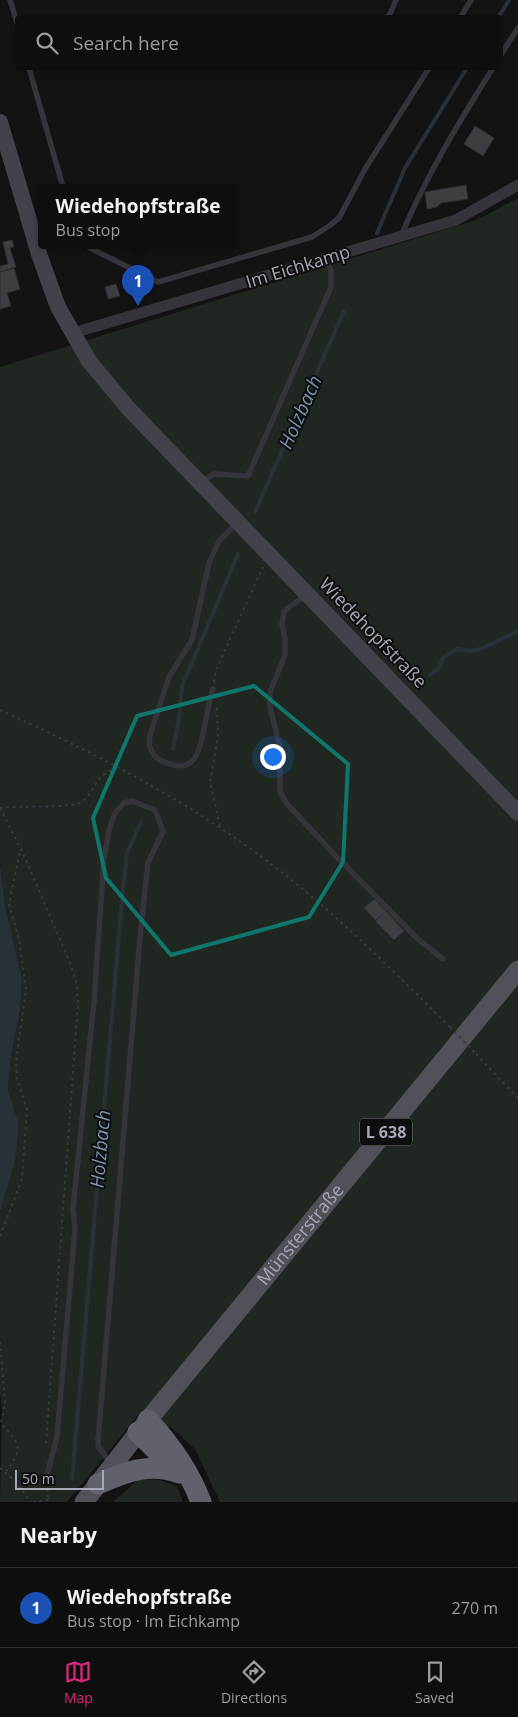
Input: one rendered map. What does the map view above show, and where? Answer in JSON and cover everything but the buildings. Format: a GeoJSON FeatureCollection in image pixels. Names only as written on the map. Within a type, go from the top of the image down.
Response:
{"type":"FeatureCollection","features":[{"type":"Feature","properties":{"kind":"highway"},"geometry":{"type":"LineString","coordinates":[[143,1426],[200,1502]]}},
{"type":"Feature","properties":{"kind":"highway"},"geometry":{"type":"LineString","coordinates":[[143,1426],[169,1442],[187,1469],[200,1502]]}},
{"type":"Feature","properties":{"kind":"highway"},"geometry":{"type":"LineString","coordinates":[[98,1484],[135,1469],[156,1468],[179,1473]]}},
{"type":"Feature","properties":{"kind":"main road","name":"Wiedehopfstraße"},"geometry":{"type":"LineString","coordinates":[[0,122],[38,249]]}},
{"type":"Feature","properties":{"kind":"main road","name":"Wiedehopfstraße"},"geometry":{"type":"LineString","coordinates":[[38,249],[58,307],[89,361],[128,408],[518,814]]}},
{"type":"Feature","properties":{"kind":"main road","name":"Münsterstraße"},"geometry":{"type":"LineString","coordinates":[[84,1502],[143,1426],[518,970]]}},
{"type":"Feature","properties":{"kind":"street","name":"Im Eichkamp"},"geometry":{"type":"LineString","coordinates":[[73,333],[456,220],[518,185]]}},
{"type":"Feature","properties":{"kind":"lane"},"geometry":{"type":"LineString","coordinates":[[10,0],[15,16]]}},
{"type":"Feature","properties":{"kind":"lane"},"geometry":{"type":"LineString","coordinates":[[389,15],[396,0]]}},
{"type":"Feature","properties":{"kind":"lane"},"geometry":{"type":"LineString","coordinates":[[462,15],[471,0]]}},
{"type":"Feature","properties":{"kind":"lane"},"geometry":{"type":"LineString","coordinates":[[503,51],[518,28]]}},
{"type":"Feature","properties":{"kind":"lane"},"geometry":{"type":"LineString","coordinates":[[30,70],[62,184]]}},
{"type":"Feature","properties":{"kind":"lane"},"geometry":{"type":"LineString","coordinates":[[92,249],[158,282],[312,237],[339,218],[364,169],[428,70]]}},
{"type":"Feature","properties":{"kind":"lane"},"geometry":{"type":"LineString","coordinates":[[401,236],[416,199],[451,135],[492,70]]}},
{"type":"Feature","properties":{"kind":"lane"},"geometry":{"type":"LineString","coordinates":[[201,483],[214,474],[248,476],[331,287],[331,272],[327,258]]}},
{"type":"Feature","properties":{"kind":"lane"},"geometry":{"type":"LineString","coordinates":[[213,688],[200,748],[196,758],[189,764],[181,767],[161,761],[151,751],[149,744],[164,690],[192,640],[209,563],[219,541],[238,522]]}},
{"type":"Feature","properties":{"kind":"lane"},"geometry":{"type":"LineString","coordinates":[[308,594],[284,611],[282,624],[286,639],[285,655],[270,692],[270,707],[280,747],[280,792],[286,804],[333,853],[418,939],[444,959]]}},
{"type":"Feature","properties":{"kind":"lane"},"geometry":{"type":"LineString","coordinates":[[47,1475],[56,1437],[75,1229],[73,1209],[94,1001],[104,859],[109,830],[115,813],[124,803],[132,801],[154,810],[163,831],[148,863],[141,926],[98,1441],[98,1446],[112,1466]]}},
{"type":"Feature","properties":{"kind":"path"},"geometry":{"type":"LineString","coordinates":[[220,827],[210,782],[219,722],[213,688],[216,670],[245,601],[269,554]]}},
{"type":"Feature","properties":{"kind":"path"},"geometry":{"type":"LineString","coordinates":[[0,710],[122,768],[220,827],[267,861],[340,920],[450,1027],[518,1098]]}},
{"type":"Feature","properties":{"kind":"path"},"geometry":{"type":"LineString","coordinates":[[46,1451],[47,1409],[78,1003],[76,982],[71,965],[21,849],[0,808],[15,805],[76,804],[85,798],[94,784],[109,771],[122,768]]}},
{"type":"Feature","properties":{"kind":"path"},"geometry":{"type":"LineString","coordinates":[[0,1236],[22,1179],[28,1109],[18,1080],[16,1061],[26,990],[20,939],[9,904],[21,849]]}},
{"type":"Feature","properties":{"kind":"path"},"geometry":{"type":"LineString","coordinates":[[0,1342],[5,1402],[1,1424],[16,1439],[18,1445],[17,1456],[6,1471]]}},
{"type":"Feature","properties":{"kind":"path"},"geometry":{"type":"LineString","coordinates":[[0,1468],[6,1471],[32,1502],[48,1501],[47,1475]]}},
{"type":"Feature","properties":{"kind":"highlighted area"},"geometry":{"type":"Polygon","coordinates":[[[254,686],[348,764],[343,862],[309,917],[171,955],[106,878],[93,818],[137,716],[254,686]]]}},
{"type":"Feature","properties":{"kind":"shaded area"},"geometry":{"type":"Polygon","coordinates":[[[518,198],[518,1502],[220,1502],[195,1449],[173,1429],[140,1413],[67,1502],[0,1502],[2,1409],[0,1394],[0,1211],[19,1124],[8,1090],[11,1057],[20,1011],[22,979],[5,905],[0,862],[0,367],[479,219],[518,198]]]}},
{"type":"Feature","properties":{"kind":"shaded area"},"geometry":{"type":"Polygon","coordinates":[[[0,863],[5,905],[22,979],[20,1011],[11,1057],[8,1090],[19,1124],[15,1161],[0,1211],[0,863]]]}},
{"type":"Feature","properties":{"kind":"shaded area"},"geometry":{"type":"Polygon","coordinates":[[[139,1479],[160,1480],[177,1486],[183,1502],[113,1502],[139,1479]]]}},
{"type":"Feature","properties":{"kind":"waterway","name":"Holzbach"},"geometry":{"type":"LineString","coordinates":[[500,15],[509,0]]}},
{"type":"Feature","properties":{"kind":"waterway","name":"Holzbach"},"geometry":{"type":"LineString","coordinates":[[377,233],[405,168],[466,70]]}},
{"type":"Feature","properties":{"kind":"waterway","name":"Holzbach"},"geometry":{"type":"LineString","coordinates":[[255,512],[344,311]]}},
{"type":"Feature","properties":{"kind":"waterway","name":"Holzbach"},"geometry":{"type":"LineString","coordinates":[[173,749],[179,719],[182,686],[238,554]]}},
{"type":"Feature","properties":{"kind":"waterway"},"geometry":{"type":"LineString","coordinates":[[430,675],[440,667],[442,659],[449,653],[457,649],[471,651],[481,649],[518,631]]}},
{"type":"Feature","properties":{"kind":"waterway","name":"Holzbach"},"geometry":{"type":"LineString","coordinates":[[72,1479],[123,888],[127,853],[141,822]]}},
{"type":"Feature","properties":{"kind":"place","name":"Wiedehopfstraße"},"geometry":{"type":"Point","coordinates":[138,306]}}]}
